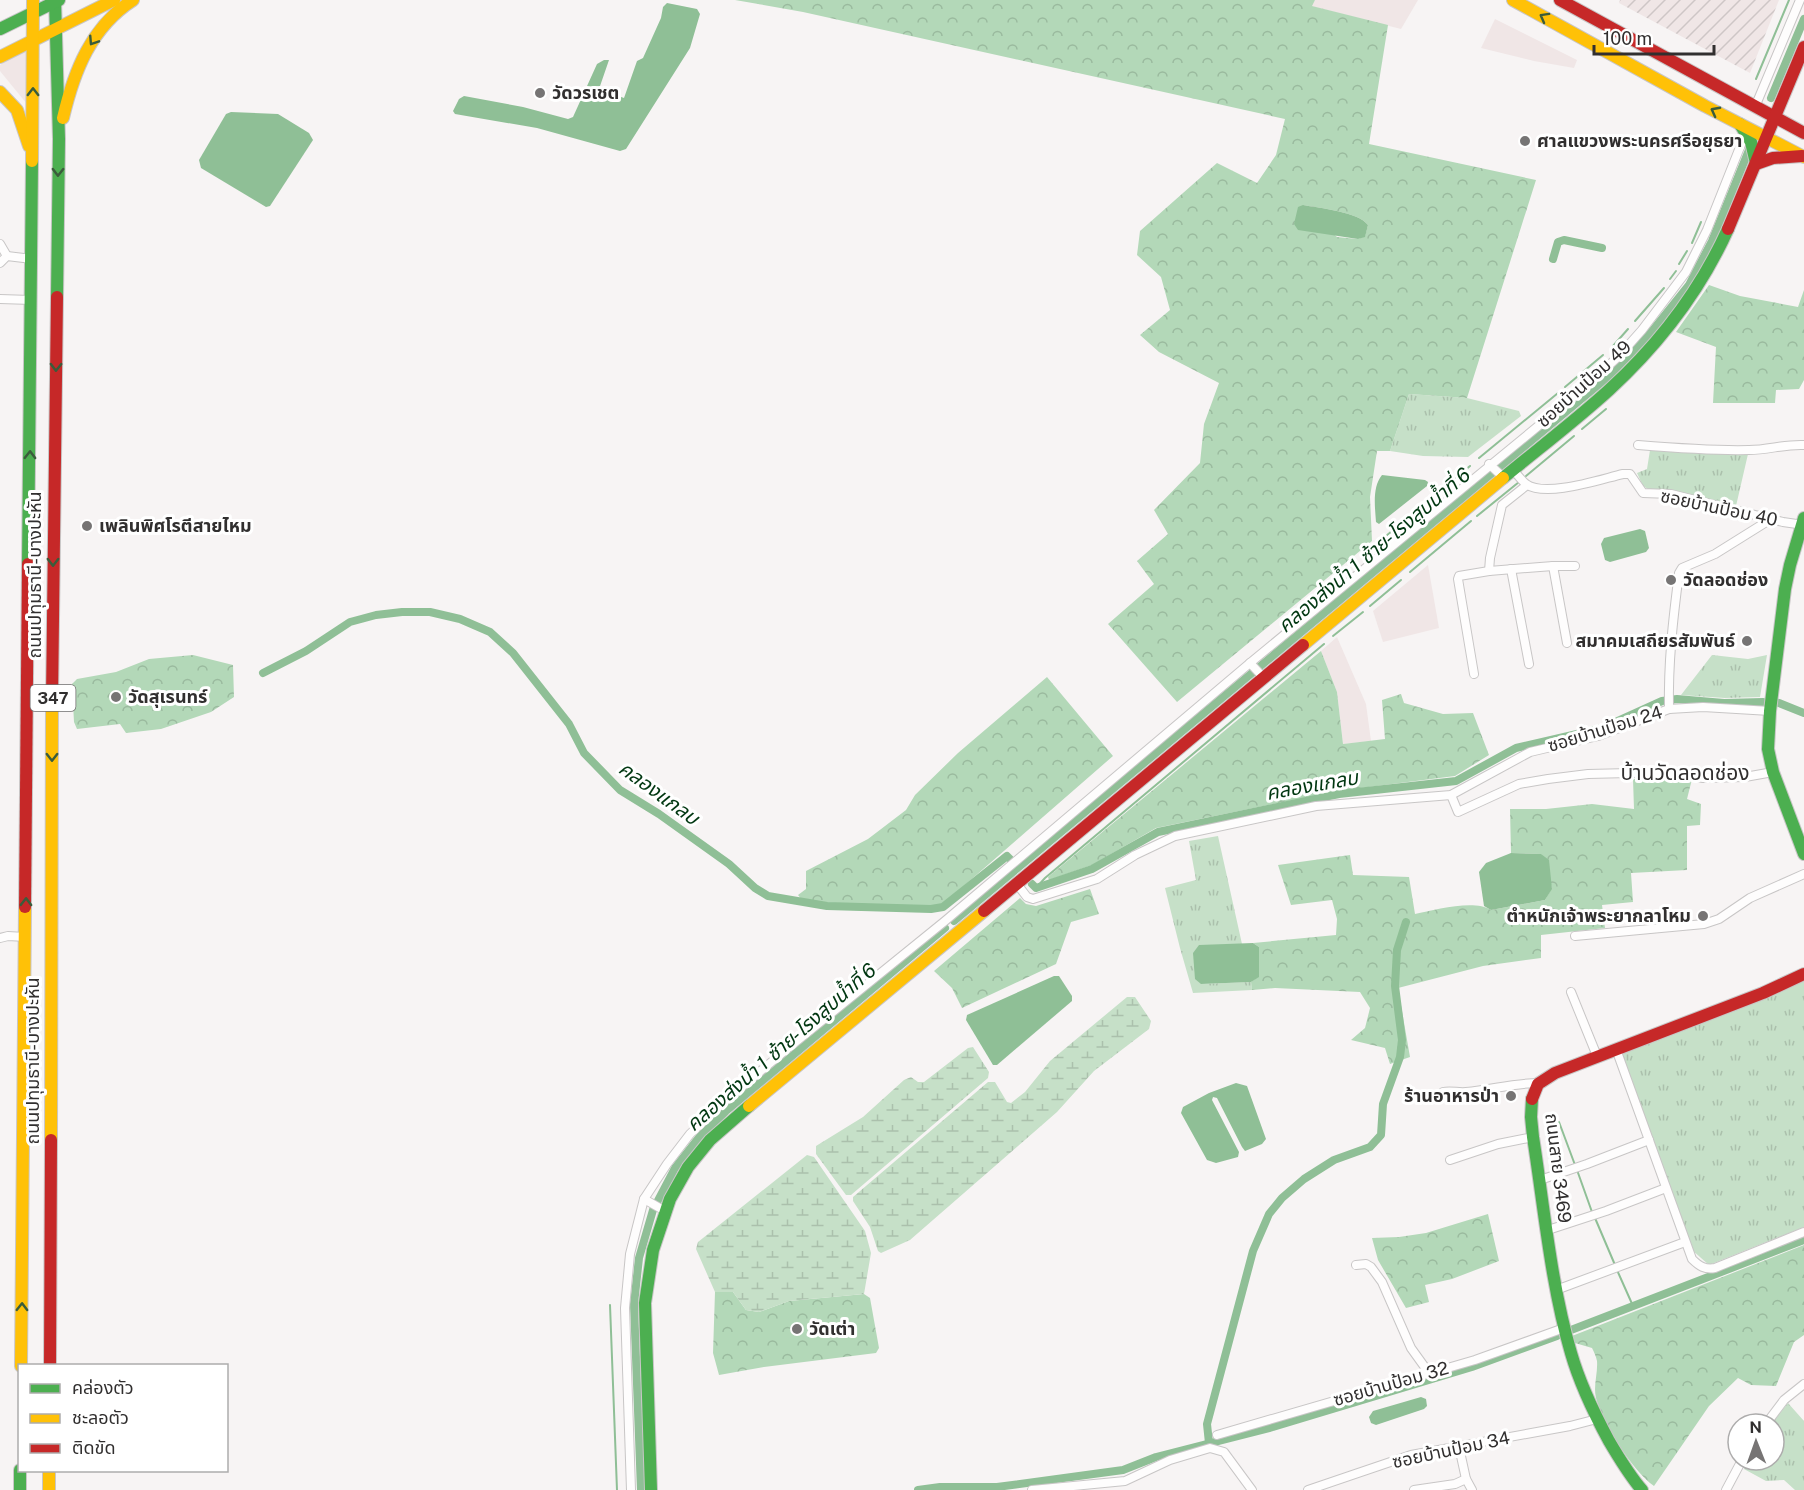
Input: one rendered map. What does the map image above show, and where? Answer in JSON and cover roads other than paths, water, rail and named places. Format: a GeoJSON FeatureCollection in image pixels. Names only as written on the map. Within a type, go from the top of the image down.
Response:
{"type":"FeatureCollection","features":[{"type":"Feature","properties":{"kind":"main road"},"geometry":{"type":"LineString","coordinates":[[0,57],[114,0]]}},
{"type":"Feature","properties":{"kind":"main road"},"geometry":{"type":"LineString","coordinates":[[58,139],[78,65],[100,30],[115,13],[133,0]]}},
{"type":"Feature","properties":{"kind":"main road"},"geometry":{"type":"LineString","coordinates":[[1513,0],[1743,128],[1803,157]]}},
{"type":"Feature","properties":{"kind":"main road"},"geometry":{"type":"LineString","coordinates":[[0,29],[33,6],[56,1]]}},
{"type":"Feature","properties":{"kind":"main road","name":"ถนนปทุมธานี-บางปะหัน"},"geometry":{"type":"LineString","coordinates":[[50,1364],[53,522],[58,139],[56,1]]}},
{"type":"Feature","properties":{"kind":"main road"},"geometry":{"type":"LineString","coordinates":[[1564,1],[1804,133]]}},
{"type":"Feature","properties":{"kind":"main road","name":"ถนนปทุมธานี-บางปะหัน"},"geometry":{"type":"LineString","coordinates":[[21,1364],[33,6]]}},
{"type":"Feature","properties":{"kind":"main road"},"geometry":{"type":"LineString","coordinates":[[651,1490],[645,1303],[655,1205],[714,1136],[863,999],[960,930],[1017,884],[1257,670],[1499,471],[1609,390],[1652,347],[1678,296],[1722,242],[1775,118],[1801,66],[1804,47]]}},
{"type":"Feature","properties":{"kind":"main road"},"geometry":{"type":"LineString","coordinates":[[0,92],[11,101],[20,115],[33,156]]}},
{"type":"Feature","properties":{"kind":"main road"},"geometry":{"type":"LineString","coordinates":[[1743,128],[1752,141],[1756,164]]}},
{"type":"Feature","properties":{"kind":"main road"},"geometry":{"type":"LineString","coordinates":[[1756,164],[1773,158],[1803,157]]}},
{"type":"Feature","properties":{"kind":"main road"},"geometry":{"type":"LineString","coordinates":[[1803,522],[1785,589],[1768,742],[1773,772],[1804,854]]}},
{"type":"Feature","properties":{"kind":"main road"},"geometry":{"type":"LineString","coordinates":[[1539,1083],[1555,1073],[1763,993],[1804,974]]}},
{"type":"Feature","properties":{"kind":"main road","name":"ถนนสาย 3469"},"geometry":{"type":"LineString","coordinates":[[1539,1083],[1532,1097],[1531,1121],[1556,1290],[1564,1328],[1575,1368],[1597,1419],[1628,1472],[1642,1490]]}},
{"type":"Feature","properties":{"kind":"main road"},"geometry":{"type":"LineString","coordinates":[[20,1490],[21,1472]]}},
{"type":"Feature","properties":{"kind":"main road"},"geometry":{"type":"LineString","coordinates":[[49,1472],[49,1490]]}},
{"type":"Feature","properties":{"kind":"street"},"geometry":{"type":"LineString","coordinates":[[1755,107],[1800,0]]}},
{"type":"Feature","properties":{"kind":"street","name":"ซอยบ้านป้อม 49"},"geometry":{"type":"LineString","coordinates":[[631,1490],[625,1308],[630,1254],[655,1205],[667,1164],[701,1122],[787,1049],[863,999],[945,921],[1257,670],[1499,471],[1678,296],[1693,277],[1743,128]]}},
{"type":"Feature","properties":{"kind":"street"},"geometry":{"type":"LineString","coordinates":[[0,244],[7,256]]}},
{"type":"Feature","properties":{"kind":"street"},"geometry":{"type":"LineString","coordinates":[[7,256],[32,259]]}},
{"type":"Feature","properties":{"kind":"street"},"geometry":{"type":"LineString","coordinates":[[0,263],[7,256]]}},
{"type":"Feature","properties":{"kind":"street"},"geometry":{"type":"LineString","coordinates":[[0,298],[31,300]]}},
{"type":"Feature","properties":{"kind":"street"},"geometry":{"type":"LineString","coordinates":[[1638,445],[1752,451],[1789,444],[1804,445]]}},
{"type":"Feature","properties":{"kind":"street"},"geometry":{"type":"LineString","coordinates":[[1489,571],[1502,505],[1527,485],[1499,471]]}},
{"type":"Feature","properties":{"kind":"street","name":"ซอยบ้านป้อม 40"},"geometry":{"type":"LineString","coordinates":[[1527,485],[1547,489],[1570,487],[1630,474],[1643,493],[1671,494],[1771,519],[1803,522]]}},
{"type":"Feature","properties":{"kind":"street"},"geometry":{"type":"LineString","coordinates":[[1669,703],[1671,633],[1679,573],[1682,568],[1715,554],[1771,519]]}},
{"type":"Feature","properties":{"kind":"street"},"geometry":{"type":"LineString","coordinates":[[1554,566],[1568,643]]}},
{"type":"Feature","properties":{"kind":"street"},"geometry":{"type":"LineString","coordinates":[[1474,674],[1458,579],[1462,575],[1489,571],[1575,566]]}},
{"type":"Feature","properties":{"kind":"street"},"geometry":{"type":"LineString","coordinates":[[1511,569],[1529,664]]}},
{"type":"Feature","properties":{"kind":"street","name":"ซอยบ้านป้อม 24"},"geometry":{"type":"LineString","coordinates":[[1451,795],[1530,752],[1598,736],[1669,703],[1770,711]]}},
{"type":"Feature","properties":{"kind":"street"},"geometry":{"type":"LineString","coordinates":[[1017,884],[1027,897],[1033,899],[1097,879],[1135,855],[1175,836],[1316,806],[1451,795],[1458,812],[1519,784],[1558,777],[1671,772],[1703,778],[1724,778],[1773,772]]}},
{"type":"Feature","properties":{"kind":"street"},"geometry":{"type":"LineString","coordinates":[[1575,936],[1704,924],[1719,919],[1749,898],[1804,874]]}},
{"type":"Feature","properties":{"kind":"street"},"geometry":{"type":"LineString","coordinates":[[945,921],[960,930]]}},
{"type":"Feature","properties":{"kind":"street"},"geometry":{"type":"LineString","coordinates":[[0,939],[8,936],[25,937]]}},
{"type":"Feature","properties":{"kind":"street"},"geometry":{"type":"LineString","coordinates":[[1571,992],[1597,1056]]}},
{"type":"Feature","properties":{"kind":"street"},"geometry":{"type":"LineString","coordinates":[[1616,1049],[1685,1242],[1692,1259],[1699,1266],[1708,1269],[1804,1232]]}},
{"type":"Feature","properties":{"kind":"street"},"geometry":{"type":"LineString","coordinates":[[1443,1092],[1451,1090],[1466,1093],[1520,1083],[1539,1083]]}},
{"type":"Feature","properties":{"kind":"street"},"geometry":{"type":"LineString","coordinates":[[1450,1160],[1498,1144],[1533,1137]]}},
{"type":"Feature","properties":{"kind":"street"},"geometry":{"type":"LineString","coordinates":[[1540,1180],[1649,1140]]}},
{"type":"Feature","properties":{"kind":"street"},"geometry":{"type":"LineString","coordinates":[[1548,1230],[1666,1188]]}},
{"type":"Feature","properties":{"kind":"street"},"geometry":{"type":"LineString","coordinates":[[1556,1290],[1685,1242]]}},
{"type":"Feature","properties":{"kind":"street"},"geometry":{"type":"LineString","coordinates":[[1356,1265],[1366,1264],[1371,1267],[1382,1282],[1411,1348],[1429,1373]]}},
{"type":"Feature","properties":{"kind":"street","name":"ซอยบ้านป้อม 32"},"geometry":{"type":"LineString","coordinates":[[1217,1435],[1475,1360],[1564,1328]]}},
{"type":"Feature","properties":{"kind":"street"},"geometry":{"type":"LineString","coordinates":[[1775,1412],[1784,1400],[1804,1384]]}},
{"type":"Feature","properties":{"kind":"street","name":"ซอยบ้านป้อม 34"},"geometry":{"type":"LineString","coordinates":[[1308,1490],[1411,1455],[1597,1419]]}},
{"type":"Feature","properties":{"kind":"street"},"geometry":{"type":"LineString","coordinates":[[1459,1447],[1466,1479],[1472,1490]]}},
{"type":"Feature","properties":{"kind":"street"},"geometry":{"type":"LineString","coordinates":[[1032,1490],[1125,1481],[1170,1460],[1210,1448],[1224,1452],[1252,1490]]}},
{"type":"Feature","properties":{"kind":"street"},"geometry":{"type":"LineString","coordinates":[[1726,1490],[1736,1472]]}},
{"type":"Feature","properties":{"kind":"street"},"geometry":{"type":"LineString","coordinates":[[1414,1490],[1455,1484],[1466,1479]]}},
{"type":"Feature","properties":{"kind":"waterway"},"geometry":{"type":"LineString","coordinates":[[1756,79],[1789,0]]}},
{"type":"Feature","properties":{"kind":"waterway","name":"คลองส่งน้ำ 1 ซ้าย-โรงสูบน้ำที่ 6"},"geometry":{"type":"LineString","coordinates":[[1771,98],[1804,19]]}},
{"type":"Feature","properties":{"kind":"waterway","name":"คลองส่งน้ำ 1 ซ้าย-โรงสูบน้ำที่ 6"},"geometry":{"type":"LineString","coordinates":[[954,921],[1609,376],[1653,330],[1689,285],[1712,241],[1749,150]]}},
{"type":"Feature","properties":{"kind":"waterway"},"geometry":{"type":"LineString","coordinates":[[1692,243],[1701,222]]}},
{"type":"Feature","properties":{"kind":"waterway"},"geometry":{"type":"LineString","coordinates":[[1553,259],[1558,242],[1564,240],[1602,248]]}},
{"type":"Feature","properties":{"kind":"waterway"},"geometry":{"type":"LineString","coordinates":[[1679,264],[1687,251]]}},
{"type":"Feature","properties":{"kind":"waterway"},"geometry":{"type":"LineString","coordinates":[[1670,279],[1676,271]]}},
{"type":"Feature","properties":{"kind":"waterway"},"geometry":{"type":"LineString","coordinates":[[1635,321],[1664,288]]}},
{"type":"Feature","properties":{"kind":"waterway"},"geometry":{"type":"LineString","coordinates":[[1613,346],[1628,329]]}},
{"type":"Feature","properties":{"kind":"waterway"},"geometry":{"type":"LineString","coordinates":[[1565,387],[1603,355]]}},
{"type":"Feature","properties":{"kind":"waterway"},"geometry":{"type":"LineString","coordinates":[[1479,458],[1558,393]]}},
{"type":"Feature","properties":{"kind":"waterway"},"geometry":{"type":"LineString","coordinates":[[1582,429],[1606,409]]}},
{"type":"Feature","properties":{"kind":"waterway"},"geometry":{"type":"LineString","coordinates":[[1526,476],[1574,436]]}},
{"type":"Feature","properties":{"kind":"waterway"},"geometry":{"type":"LineString","coordinates":[[1380,541],[1470,466]]}},
{"type":"Feature","properties":{"kind":"waterway"},"geometry":{"type":"LineString","coordinates":[[1477,516],[1519,482]]}},
{"type":"Feature","properties":{"kind":"waterway"},"geometry":{"type":"LineString","coordinates":[[1410,572],[1471,521]]}},
{"type":"Feature","properties":{"kind":"waterway"},"geometry":{"type":"LineString","coordinates":[[1370,606],[1401,580]]}},
{"type":"Feature","properties":{"kind":"waterway","name":"คลองแกลบ"},"geometry":{"type":"LineString","coordinates":[[263,673],[306,651],[350,622],[376,615],[402,612],[430,612],[460,619],[490,632],[513,653],[569,724],[584,753],[620,790],[659,814],[729,864],[755,888],[768,896],[827,906],[931,909],[943,907],[1007,856],[1010,859]]}},
{"type":"Feature","properties":{"kind":"waterway"},"geometry":{"type":"LineString","coordinates":[[1333,636],[1363,612]]}},
{"type":"Feature","properties":{"kind":"waterway"},"geometry":{"type":"LineString","coordinates":[[1036,888],[1045,878],[1324,644]]}},
{"type":"Feature","properties":{"kind":"waterway","name":"คลองแกลบ"},"geometry":{"type":"LineString","coordinates":[[1609,725],[1662,701],[1677,699],[1724,703],[1763,702]]}},
{"type":"Feature","properties":{"kind":"waterway","name":"คลองแกลบ"},"geometry":{"type":"LineString","coordinates":[[1779,703],[1804,713]]}},
{"type":"Feature","properties":{"kind":"waterway","name":"คลองแกลบ"},"geometry":{"type":"LineString","coordinates":[[1032,884],[1036,888],[1092,869],[1158,832],[1339,794],[1456,781],[1516,748],[1603,728]]}},
{"type":"Feature","properties":{"kind":"waterway"},"geometry":{"type":"LineString","coordinates":[[1209,1443],[1207,1424],[1253,1251],[1269,1214],[1282,1198],[1304,1179],[1334,1160],[1370,1147],[1381,1135],[1383,1104],[1400,1057],[1402,1040],[1395,986],[1397,950],[1406,922]]}},
{"type":"Feature","properties":{"kind":"waterway","name":"คลองส่งน้ำ 1 ซ้าย-โรงสูบน้ำที่ 6"},"geometry":{"type":"LineString","coordinates":[[641,1490],[634,1304],[639,1258],[653,1210],[675,1168],[701,1135],[726,1111],[945,928]]}},
{"type":"Feature","properties":{"kind":"waterway"},"geometry":{"type":"LineString","coordinates":[[1559,1122],[1575,1165]]}},
{"type":"Feature","properties":{"kind":"waterway"},"geometry":{"type":"LineString","coordinates":[[1577,1170],[1592,1212]]}},
{"type":"Feature","properties":{"kind":"waterway"},"geometry":{"type":"LineString","coordinates":[[1595,1218],[1615,1265]]}},
{"type":"Feature","properties":{"kind":"waterway"},"geometry":{"type":"LineString","coordinates":[[1571,1330],[1804,1240]]}},
{"type":"Feature","properties":{"kind":"waterway"},"geometry":{"type":"LineString","coordinates":[[1617,1270],[1633,1306]]}},
{"type":"Feature","properties":{"kind":"waterway"},"geometry":{"type":"LineString","coordinates":[[610,1305],[617,1490]]}},
{"type":"Feature","properties":{"kind":"waterway"},"geometry":{"type":"LineString","coordinates":[[918,1490],[940,1487],[997,1487],[1123,1470],[1156,1457],[1273,1427],[1472,1367],[1557,1336]]}},
{"type":"Feature","properties":{"kind":"place","name":"วัดวรเชต"},"geometry":{"type":"Point","coordinates":[540,93]}},
{"type":"Feature","properties":{"kind":"place","name":"ศาลแขวงพระนครศรีอยุธยา"},"geometry":{"type":"Point","coordinates":[1525,141]}},
{"type":"Feature","properties":{"kind":"place","name":"เพลินพิศโรตีสายไหม"},"geometry":{"type":"Point","coordinates":[87,526]}},
{"type":"Feature","properties":{"kind":"place","name":"วัดลอดช่อง"},"geometry":{"type":"Point","coordinates":[1671,580]}},
{"type":"Feature","properties":{"kind":"place","name":"สมาคมเสถียรสัมพันธ์"},"geometry":{"type":"Point","coordinates":[1747,641]}},
{"type":"Feature","properties":{"kind":"place","name":"วัดสุเรนทร์"},"geometry":{"type":"Point","coordinates":[116,697]}},
{"type":"Feature","properties":{"kind":"place","name":"ตำหนักเจ้าพระยากลาโหม"},"geometry":{"type":"Point","coordinates":[1703,916]}},
{"type":"Feature","properties":{"kind":"place","name":"ร้านอาหารป่า"},"geometry":{"type":"Point","coordinates":[1511,1096]}},
{"type":"Feature","properties":{"kind":"place","name":"วัดเต่า"},"geometry":{"type":"Point","coordinates":[797,1329]}},
{"type":"Feature","properties":{"kind":"district","name":"บ้านวัดลอดช่อง"},"geometry":{"type":"Point","coordinates":[1685,773]}}]}
